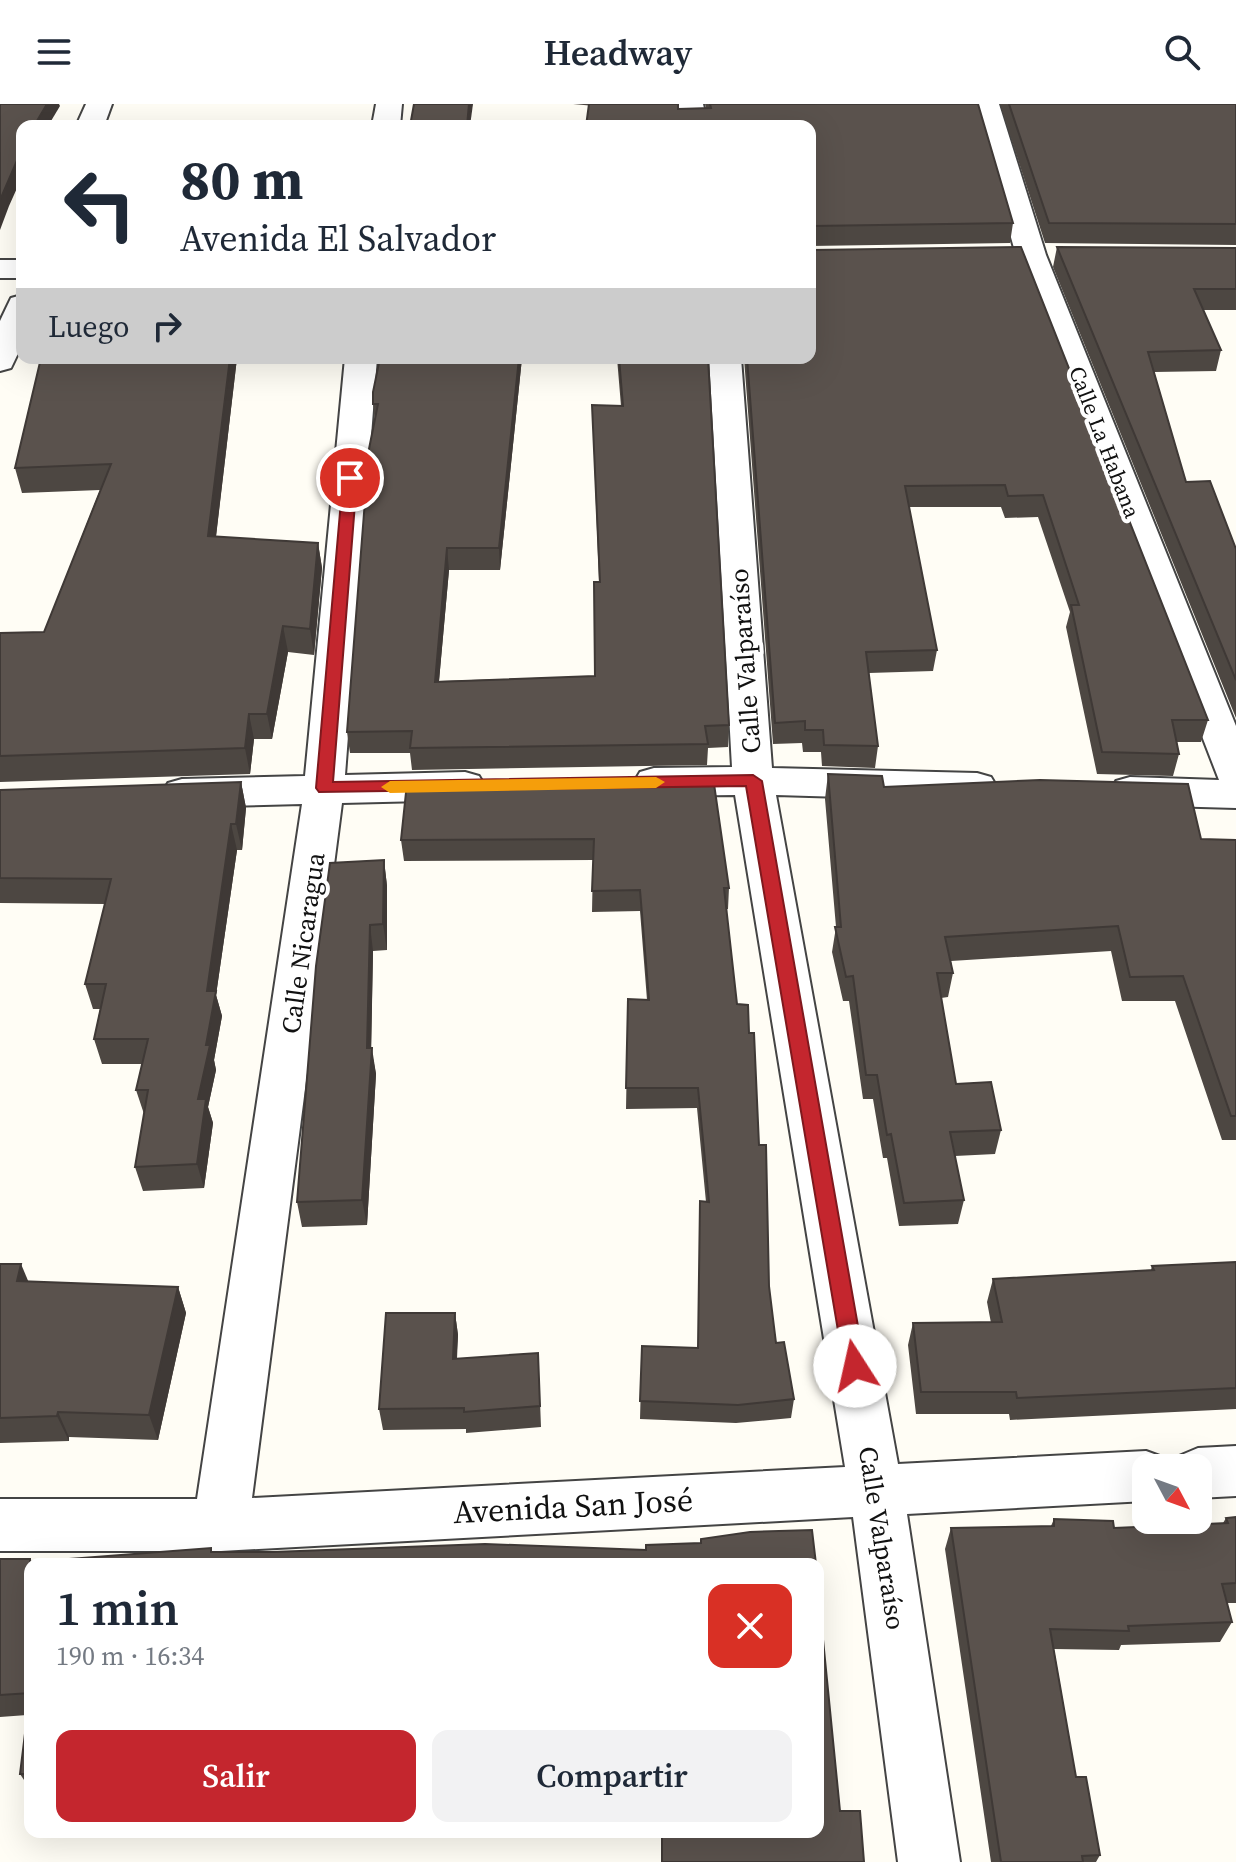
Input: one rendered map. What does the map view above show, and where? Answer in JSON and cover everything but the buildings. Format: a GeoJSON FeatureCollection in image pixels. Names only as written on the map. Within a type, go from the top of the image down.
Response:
{"type":"FeatureCollection","features":[{"type":"Feature","properties":{"kind":"street","name":"Calle La Habana"},"geometry":{"type":"LineString","coordinates":[[986,104],[1031,255],[1236,775]]}},
{"type":"Feature","properties":{"kind":"street"},"geometry":{"type":"LineString","coordinates":[[0,361],[16,320]]}},
{"type":"Feature","properties":{"kind":"street","name":"Calle Nicaragua"},"geometry":{"type":"LineString","coordinates":[[221,1525],[324,788],[360,364]]}},
{"type":"Feature","properties":{"kind":"street","name":"Calle Valparaíso"},"geometry":{"type":"LineString","coordinates":[[725,364],[753,781],[876,1490],[929,1862]]}},
{"type":"Feature","properties":{"kind":"street"},"geometry":{"type":"LineString","coordinates":[[610,783],[753,781],[1018,788]]}},
{"type":"Feature","properties":{"kind":"street"},"geometry":{"type":"LineString","coordinates":[[139,794],[499,785]]}},
{"type":"Feature","properties":{"kind":"street"},"geometry":{"type":"LineString","coordinates":[[1096,790],[1236,794]]}},
{"type":"Feature","properties":{"kind":"street"},"geometry":{"type":"LineString","coordinates":[[1212,1472],[1236,1471]]}},
{"type":"Feature","properties":{"kind":"street","name":"Avenida San José"},"geometry":{"type":"LineString","coordinates":[[0,1525],[221,1525],[1132,1477]]}},
{"type":"Feature","properties":{"kind":"slow traffic"},"geometry":{"type":"LineString","coordinates":[[390,787],[656,782]]}},
{"type":"Feature","properties":{"kind":"route"},"geometry":{"type":"LineString","coordinates":[[350,478],[324,788],[753,781],[855,1366]]}}]}
